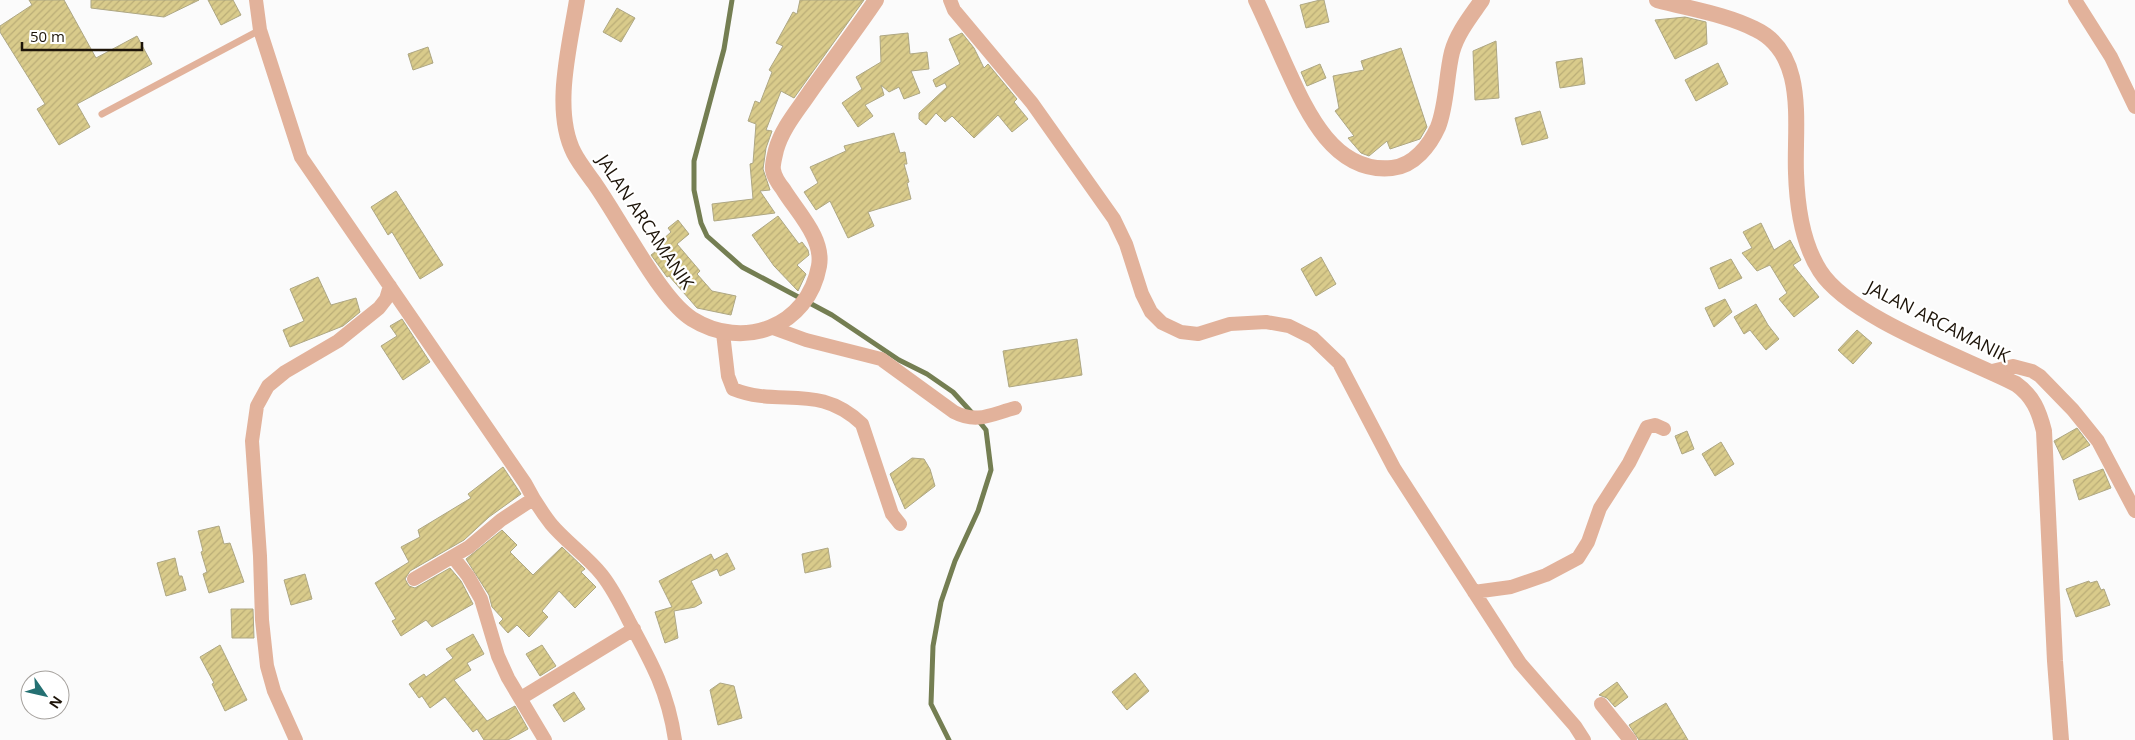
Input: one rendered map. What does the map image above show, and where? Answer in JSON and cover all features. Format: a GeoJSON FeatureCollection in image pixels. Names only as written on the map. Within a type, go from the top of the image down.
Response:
{"type":"FeatureCollection","features":[{"type":"Feature","properties":{"kind":"street"},"geometry":{"type":"LineString","coordinates":[[256,0],[260,30],[301,157],[525,482],[533,499],[552,525],[580,551],[612,589],[664,688],[672,714],[675,740]]}},
{"type":"Feature","properties":{"kind":"street","name":"JALAN ARCAMANIK"},"geometry":{"type":"LineString","coordinates":[[577,0],[567,62],[563,117],[573,152],[676,305],[692,319],[723,332],[747,333],[773,328],[784,321],[812,289],[819,266],[819,248],[814,234],[797,212],[773,170],[776,148],[788,124],[876,0]]}},
{"type":"Feature","properties":{"kind":"street"},"geometry":{"type":"LineString","coordinates":[[950,0],[954,10],[1032,103],[1114,219],[1126,244],[1142,294],[1151,312],[1162,323],[1181,332],[1198,334],[1230,324],[1266,322],[1289,326],[1312,338],[1339,363],[1394,468],[1520,663],[1575,726],[1584,740]]}},
{"type":"Feature","properties":{"kind":"street"},"geometry":{"type":"LineString","coordinates":[[1256,0],[1297,90],[1317,128],[1334,147],[1357,164],[1383,169],[1396,168],[1410,163],[1423,151],[1438,126],[1452,50],[1465,25],[1482,0]]}},
{"type":"Feature","properties":{"kind":"street","name":"JALAN ARCAMANIK"},"geometry":{"type":"LineString","coordinates":[[1657,0],[1726,18],[1756,29],[1780,48],[1791,70],[1795,97],[1796,172],[1799,208],[1807,244],[1820,272],[1840,293],[1864,310],[1992,371],[2025,390],[2039,411],[2044,431],[2055,661],[2062,740]]}},
{"type":"Feature","properties":{"kind":"street"},"geometry":{"type":"LineString","coordinates":[[2075,0],[2111,57],[2135,107]]}},
{"type":"Feature","properties":{"kind":"street"},"geometry":{"type":"LineString","coordinates":[[296,740],[274,691],[267,666],[263,629],[252,441],[257,406],[268,386],[285,372],[338,342],[379,308],[386,299],[390,286]]}},
{"type":"Feature","properties":{"kind":"street"},"geometry":{"type":"LineString","coordinates":[[773,328],[806,340],[882,359],[954,412],[967,418],[975,419],[1015,408]]}},
{"type":"Feature","properties":{"kind":"street"},"geometry":{"type":"LineString","coordinates":[[723,332],[728,376],[733,389],[745,394],[819,399],[837,405],[852,414],[862,424],[892,514],[900,524]]}},
{"type":"Feature","properties":{"kind":"street"},"geometry":{"type":"LineString","coordinates":[[1992,371],[2013,366],[2032,371],[2040,376],[2073,410],[2098,441],[2135,511]]}},
{"type":"Feature","properties":{"kind":"street"},"geometry":{"type":"LineString","coordinates":[[1474,592],[1511,587],[1546,575],[1578,558],[1588,542],[1600,508],[1629,463],[1647,427],[1655,425],[1664,429]]}},
{"type":"Feature","properties":{"kind":"street"},"geometry":{"type":"LineString","coordinates":[[414,579],[483,537],[501,520],[533,499]]}},
{"type":"Feature","properties":{"kind":"street"},"geometry":{"type":"LineString","coordinates":[[453,557],[468,576],[481,599],[498,656],[545,740]]}},
{"type":"Feature","properties":{"kind":"street"},"geometry":{"type":"LineString","coordinates":[[521,698],[634,629]]}},
{"type":"Feature","properties":{"kind":"street"},"geometry":{"type":"LineString","coordinates":[[1600,704],[1630,740]]}},
{"type":"Feature","properties":{"kind":"lane"},"geometry":{"type":"LineString","coordinates":[[102,114],[260,30]]}},
{"type":"Feature","properties":{"kind":"building"},"geometry":{"type":"Polygon","coordinates":[[[29,0],[64,0],[96,58],[137,36],[152,64],[77,104],[90,127],[59,145],[37,109],[45,104],[0,32],[0,26],[32,5],[29,0]]]}},
{"type":"Feature","properties":{"kind":"building"},"geometry":{"type":"Polygon","coordinates":[[[91,0],[199,0],[164,17],[91,8],[91,0]]]}},
{"type":"Feature","properties":{"kind":"building"},"geometry":{"type":"Polygon","coordinates":[[[208,0],[233,0],[241,15],[221,25],[208,0]]]}},
{"type":"Feature","properties":{"kind":"building"},"geometry":{"type":"Polygon","coordinates":[[[800,0],[864,0],[794,98],[781,91],[766,130],[772,131],[766,148],[763,169],[770,190],[760,191],[775,213],[714,221],[712,204],[753,199],[750,164],[753,163],[756,124],[748,121],[755,101],[760,103],[772,72],[769,70],[783,46],[776,43],[793,12],[797,14],[800,0]]]}},
{"type":"Feature","properties":{"kind":"building"},"geometry":{"type":"Polygon","coordinates":[[[1324,0],[1329,22],[1306,28],[1300,5],[1324,0]]]}},
{"type":"Feature","properties":{"kind":"building"},"geometry":{"type":"Polygon","coordinates":[[[617,8],[635,18],[621,42],[603,32],[617,8]]]}},
{"type":"Feature","properties":{"kind":"building"},"geometry":{"type":"Polygon","coordinates":[[[1685,17],[1706,22],[1707,44],[1675,59],[1655,20],[1685,17]]]}},
{"type":"Feature","properties":{"kind":"building"},"geometry":{"type":"Polygon","coordinates":[[[908,33],[910,54],[927,52],[929,69],[911,71],[920,93],[904,99],[899,87],[889,92],[881,85],[884,95],[865,105],[873,116],[858,127],[842,103],[862,89],[856,77],[881,62],[880,36],[908,33]]]}},
{"type":"Feature","properties":{"kind":"building"},"geometry":{"type":"Polygon","coordinates":[[[962,33],[974,48],[984,68],[988,64],[1017,99],[1014,102],[1028,119],[1012,132],[998,115],[974,138],[952,116],[945,122],[936,113],[926,125],[919,119],[919,113],[947,87],[945,83],[936,87],[933,80],[960,64],[949,39],[962,33]]]}},
{"type":"Feature","properties":{"kind":"building"},"geometry":{"type":"Polygon","coordinates":[[[1496,41],[1499,98],[1475,100],[1473,51],[1496,41]]]}},
{"type":"Feature","properties":{"kind":"building"},"geometry":{"type":"Polygon","coordinates":[[[428,47],[433,63],[413,70],[408,54],[428,47]]]}},
{"type":"Feature","properties":{"kind":"building"},"geometry":{"type":"Polygon","coordinates":[[[1401,48],[1427,127],[1420,139],[1390,149],[1387,141],[1369,156],[1361,153],[1348,138],[1354,136],[1335,111],[1339,108],[1333,76],[1364,70],[1361,61],[1401,48]]]}},
{"type":"Feature","properties":{"kind":"building"},"geometry":{"type":"Polygon","coordinates":[[[1582,58],[1585,84],[1560,88],[1556,62],[1582,58]]]}},
{"type":"Feature","properties":{"kind":"building"},"geometry":{"type":"Polygon","coordinates":[[[1718,63],[1728,84],[1696,101],[1685,80],[1718,63]]]}},
{"type":"Feature","properties":{"kind":"building"},"geometry":{"type":"Polygon","coordinates":[[[1320,64],[1326,78],[1307,86],[1301,72],[1320,64]]]}},
{"type":"Feature","properties":{"kind":"building"},"geometry":{"type":"Polygon","coordinates":[[[1540,111],[1548,138],[1522,145],[1515,118],[1540,111]]]}},
{"type":"Feature","properties":{"kind":"building"},"geometry":{"type":"Polygon","coordinates":[[[894,133],[900,153],[905,152],[907,164],[904,164],[911,199],[868,212],[874,226],[848,238],[830,201],[816,210],[804,192],[818,183],[810,167],[846,151],[844,146],[894,133]]]}},
{"type":"Feature","properties":{"kind":"building"},"geometry":{"type":"Polygon","coordinates":[[[396,191],[443,265],[420,279],[392,232],[388,235],[371,207],[396,191]]]}},
{"type":"Feature","properties":{"kind":"building"},"geometry":{"type":"Polygon","coordinates":[[[778,216],[799,244],[802,242],[808,250],[809,255],[797,265],[806,274],[798,291],[774,266],[752,235],[778,216]]]}},
{"type":"Feature","properties":{"kind":"building"},"geometry":{"type":"Polygon","coordinates":[[[678,220],[689,234],[677,244],[700,271],[697,274],[712,291],[736,296],[731,315],[697,308],[669,276],[667,277],[651,255],[664,245],[661,241],[671,232],[668,228],[678,220]]]}},
{"type":"Feature","properties":{"kind":"building"},"geometry":{"type":"Polygon","coordinates":[[[1761,223],[1774,250],[1790,240],[1801,260],[1793,265],[1819,297],[1794,317],[1779,299],[1787,293],[1770,265],[1757,271],[1742,253],[1752,248],[1743,232],[1761,223]]]}},
{"type":"Feature","properties":{"kind":"building"},"geometry":{"type":"Polygon","coordinates":[[[1321,257],[1336,284],[1316,296],[1301,269],[1321,257]]]}},
{"type":"Feature","properties":{"kind":"building"},"geometry":{"type":"Polygon","coordinates":[[[1731,259],[1742,278],[1719,289],[1710,268],[1731,259]]]}},
{"type":"Feature","properties":{"kind":"building"},"geometry":{"type":"Polygon","coordinates":[[[318,277],[331,305],[356,298],[360,312],[343,326],[290,347],[283,330],[304,321],[290,289],[318,277]]]}},
{"type":"Feature","properties":{"kind":"building"},"geometry":{"type":"Polygon","coordinates":[[[1725,299],[1732,312],[1714,327],[1705,308],[1725,299]]]}},
{"type":"Feature","properties":{"kind":"building"},"geometry":{"type":"Polygon","coordinates":[[[1756,304],[1768,325],[1779,339],[1766,350],[1750,330],[1744,334],[1734,317],[1756,304]]]}},
{"type":"Feature","properties":{"kind":"building"},"geometry":{"type":"Polygon","coordinates":[[[402,319],[430,362],[403,380],[381,346],[397,336],[390,326],[402,319]]]}},
{"type":"Feature","properties":{"kind":"building"},"geometry":{"type":"Polygon","coordinates":[[[1857,330],[1872,343],[1853,364],[1838,350],[1857,330]]]}},
{"type":"Feature","properties":{"kind":"building"},"geometry":{"type":"Polygon","coordinates":[[[1077,339],[1082,375],[1009,387],[1003,351],[1077,339]]]}},
{"type":"Feature","properties":{"kind":"building"},"geometry":{"type":"Polygon","coordinates":[[[2077,428],[2090,445],[2063,460],[2054,441],[2077,428]]]}},
{"type":"Feature","properties":{"kind":"building"},"geometry":{"type":"Polygon","coordinates":[[[1687,431],[1694,449],[1682,454],[1675,436],[1687,431]]]}},
{"type":"Feature","properties":{"kind":"building"},"geometry":{"type":"Polygon","coordinates":[[[1721,442],[1734,464],[1715,476],[1702,454],[1721,442]]]}},
{"type":"Feature","properties":{"kind":"building"},"geometry":{"type":"Polygon","coordinates":[[[912,458],[924,459],[930,469],[935,486],[905,509],[890,474],[912,458]]]}},
{"type":"Feature","properties":{"kind":"building"},"geometry":{"type":"Polygon","coordinates":[[[503,467],[521,494],[489,517],[464,540],[410,571],[405,579],[409,586],[415,588],[450,568],[461,581],[473,604],[432,627],[426,620],[401,636],[392,621],[396,619],[375,583],[409,562],[401,547],[420,537],[418,530],[471,498],[468,494],[503,467]]]}},
{"type":"Feature","properties":{"kind":"building"},"geometry":{"type":"Polygon","coordinates":[[[2103,469],[2111,488],[2079,500],[2073,480],[2103,469]]]}},
{"type":"Feature","properties":{"kind":"building"},"geometry":{"type":"Polygon","coordinates":[[[219,526],[224,544],[230,543],[244,582],[209,593],[203,574],[207,572],[201,552],[203,551],[198,531],[219,526]]]}},
{"type":"Feature","properties":{"kind":"building"},"geometry":{"type":"Polygon","coordinates":[[[502,530],[517,545],[510,552],[533,575],[562,547],[585,569],[581,572],[596,587],[575,608],[559,591],[542,611],[548,617],[529,637],[517,625],[508,633],[499,623],[503,619],[492,607],[489,595],[466,559],[502,530]]]}},
{"type":"Feature","properties":{"kind":"building"},"geometry":{"type":"Polygon","coordinates":[[[828,548],[831,567],[805,573],[802,554],[828,548]]]}},
{"type":"Feature","properties":{"kind":"building"},"geometry":{"type":"Polygon","coordinates":[[[727,553],[735,569],[720,576],[717,569],[691,581],[702,603],[695,607],[674,611],[678,638],[665,643],[655,612],[672,607],[659,581],[711,554],[714,560],[727,553]]]}},
{"type":"Feature","properties":{"kind":"building"},"geometry":{"type":"Polygon","coordinates":[[[175,558],[179,576],[182,576],[186,590],[166,596],[157,563],[175,558]]]}},
{"type":"Feature","properties":{"kind":"building"},"geometry":{"type":"Polygon","coordinates":[[[305,574],[312,599],[291,605],[284,580],[305,574]]]}},
{"type":"Feature","properties":{"kind":"building"},"geometry":{"type":"Polygon","coordinates":[[[2089,581],[2090,583],[2097,581],[2101,590],[2104,589],[2110,605],[2076,617],[2066,589],[2089,581]]]}},
{"type":"Feature","properties":{"kind":"building"},"geometry":{"type":"Polygon","coordinates":[[[231,609],[253,609],[254,638],[232,638],[231,609]]]}},
{"type":"Feature","properties":{"kind":"building"},"geometry":{"type":"Polygon","coordinates":[[[473,634],[484,654],[467,663],[471,670],[454,680],[487,721],[515,706],[528,729],[508,740],[484,740],[477,729],[473,732],[445,697],[430,708],[422,696],[419,698],[409,684],[424,674],[426,677],[453,658],[446,649],[473,634]]]}},
{"type":"Feature","properties":{"kind":"building"},"geometry":{"type":"Polygon","coordinates":[[[220,645],[247,700],[225,711],[212,684],[214,683],[200,657],[220,645]]]}},
{"type":"Feature","properties":{"kind":"building"},"geometry":{"type":"Polygon","coordinates":[[[542,645],[556,666],[540,676],[526,654],[542,645]]]}},
{"type":"Feature","properties":{"kind":"building"},"geometry":{"type":"Polygon","coordinates":[[[1135,673],[1149,691],[1127,710],[1112,692],[1135,673]]]}},
{"type":"Feature","properties":{"kind":"building"},"geometry":{"type":"Polygon","coordinates":[[[1617,682],[1628,697],[1615,707],[1607,698],[1599,695],[1617,682]]]}},
{"type":"Feature","properties":{"kind":"building"},"geometry":{"type":"Polygon","coordinates":[[[720,683],[734,686],[742,718],[718,725],[710,690],[720,683]]]}},
{"type":"Feature","properties":{"kind":"building"},"geometry":{"type":"Polygon","coordinates":[[[574,692],[585,709],[564,722],[553,705],[574,692]]]}},
{"type":"Feature","properties":{"kind":"building"},"geometry":{"type":"Polygon","coordinates":[[[1666,703],[1688,740],[1639,740],[1629,725],[1666,703]]]}},
{"type":"Feature","properties":{"kind":"waterway"},"geometry":{"type":"LineString","coordinates":[[732,0],[724,49],[694,161],[694,190],[701,223],[707,236],[742,267],[832,315],[899,360],[927,374],[953,392],[973,414]]}},
{"type":"Feature","properties":{"kind":"waterway"},"geometry":{"type":"LineString","coordinates":[[949,740],[931,704],[933,646],[941,602],[955,561],[978,511],[991,470],[986,430],[978,420]]}}]}
